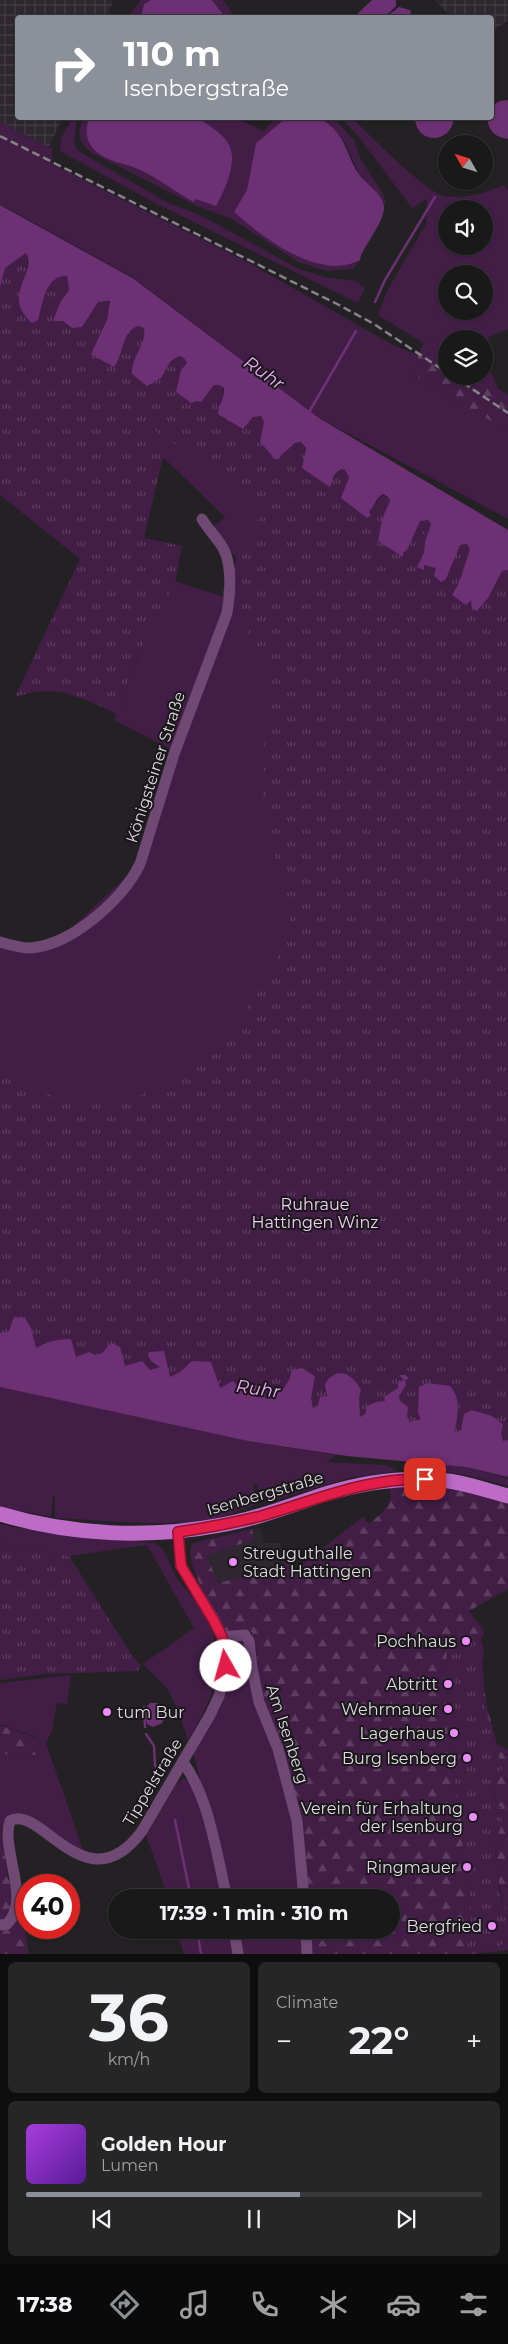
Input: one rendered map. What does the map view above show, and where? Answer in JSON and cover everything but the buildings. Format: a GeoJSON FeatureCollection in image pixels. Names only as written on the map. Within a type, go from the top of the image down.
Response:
{"type":"FeatureCollection","features":[{"type":"Feature","properties":{"kind":"main road","name":"Isenbergstraße"},"geometry":{"type":"LineString","coordinates":[[0,1514],[73,1529],[131,1534],[178,1532],[238,1522],[323,1495],[386,1481],[419,1479],[451,1481],[508,1496]]}},
{"type":"Feature","properties":{"kind":"street","name":"Königsteiner Straße"},"geometry":{"type":"LineString","coordinates":[[0,942],[29,948],[58,941],[79,928],[117,897],[131,880],[140,864],[174,754],[222,628],[228,607],[227,560],[223,548],[202,519]]}},
{"type":"Feature","properties":{"kind":"street","name":"Tippelstraße"},"geometry":{"type":"LineString","coordinates":[[0,1925],[7,1924],[14,1915],[15,1896],[5,1836],[10,1821],[22,1819],[70,1850],[90,1858],[104,1859],[120,1853],[136,1840],[183,1762],[218,1696],[226,1666],[222,1637],[181,1566],[178,1532]]}},
{"type":"Feature","properties":{"kind":"street","name":"Am Isenberg"},"geometry":{"type":"LineString","coordinates":[[222,1637],[245,1635],[249,1641],[259,1702],[278,1749],[297,1821],[303,1889]]}},
{"type":"Feature","properties":{"kind":"street"},"geometry":{"type":"LineString","coordinates":[[183,1762],[194,1778],[206,1814],[225,1889]]}},
{"type":"Feature","properties":{"kind":"street"},"geometry":{"type":"LineString","coordinates":[[236,1939],[238,1954]]}},
{"type":"Feature","properties":{"kind":"street"},"geometry":{"type":"LineString","coordinates":[[306,1939],[307,1954]]}},
{"type":"Feature","properties":{"kind":"shaded area"},"geometry":{"type":"Polygon","coordinates":[[[0,0],[112,0],[113,2],[108,15],[15,15],[15,120],[61,120],[49,148],[0,122],[0,0]]]}},
{"type":"Feature","properties":{"kind":"shaded area"},"geometry":{"type":"Polygon","coordinates":[[[435,0],[508,0],[508,20],[494,30],[494,15],[449,15],[435,0]]]}},
{"type":"Feature","properties":{"kind":"shaded area"},"geometry":{"type":"Polygon","coordinates":[[[261,1528],[264,1543],[280,1543],[286,1562],[218,1584],[207,1556],[254,1539],[252,1529],[261,1528]]]}},
{"type":"Feature","properties":{"kind":"green space"},"geometry":{"type":"Polygon","coordinates":[[[141,0],[151,0],[144,4],[141,15],[129,15],[141,0]]]}},
{"type":"Feature","properties":{"kind":"green space"},"geometry":{"type":"Polygon","coordinates":[[[212,0],[223,0],[234,15],[223,15],[212,0]]]}},
{"type":"Feature","properties":{"kind":"green space"},"geometry":{"type":"Polygon","coordinates":[[[72,120],[77,120],[74,141],[77,150],[170,204],[198,214],[299,269],[324,277],[356,281],[365,288],[358,303],[159,205],[60,151],[61,138],[72,120]]]}},
{"type":"Feature","properties":{"kind":"green space"},"geometry":{"type":"Polygon","coordinates":[[[82,120],[201,120],[204,122],[208,120],[239,120],[263,131],[275,120],[284,120],[256,143],[247,190],[240,204],[320,265],[353,264],[360,260],[353,269],[327,271],[298,262],[232,219],[197,206],[92,153],[81,142],[80,129],[82,120]]]}},
{"type":"Feature","properties":{"kind":"green space"},"geometry":{"type":"Polygon","coordinates":[[[321,120],[335,120],[354,140],[361,160],[382,192],[386,203],[384,206],[382,199],[359,175],[345,142],[321,120]]]}},
{"type":"Feature","properties":{"kind":"green space"},"geometry":{"type":"Polygon","coordinates":[[[343,120],[354,120],[424,185],[444,196],[460,197],[475,195],[504,185],[508,190],[508,329],[493,335],[493,330],[438,330],[438,352],[378,315],[387,291],[426,224],[427,199],[412,208],[358,136],[343,120]]]}},
{"type":"Feature","properties":{"kind":"green space"},"geometry":{"type":"Polygon","coordinates":[[[0,122],[49,148],[52,147],[52,164],[251,264],[395,346],[418,355],[415,376],[508,431],[508,519],[319,418],[134,278],[0,204],[0,122]]]}},
{"type":"Feature","properties":{"kind":"green space","name":"Ruhraue Hattingen Winz"},"geometry":{"type":"Polygon","coordinates":[[[0,252],[124,328],[379,505],[508,580],[508,1446],[280,1403],[91,1358],[0,1342],[0,1076],[56,1097],[76,1102],[102,1102],[139,1096],[183,1073],[224,1036],[252,1002],[274,967],[290,927],[289,905],[276,863],[263,806],[264,746],[274,695],[271,676],[247,630],[222,593],[244,543],[265,509],[149,426],[143,440],[163,457],[144,538],[182,546],[175,582],[138,656],[117,714],[79,697],[56,692],[44,691],[15,697],[80,559],[0,495],[0,252]]]}},
{"type":"Feature","properties":{"kind":"green space"},"geometry":{"type":"Polygon","coordinates":[[[26,253],[28,256],[26,269],[46,293],[54,280],[67,276],[69,290],[60,303],[92,310],[98,302],[110,302],[107,319],[123,341],[132,328],[138,326],[144,328],[145,334],[132,363],[171,362],[179,356],[184,358],[187,363],[182,370],[208,392],[214,385],[219,385],[223,388],[224,394],[243,429],[254,417],[260,416],[294,446],[295,443],[301,442],[305,447],[302,468],[335,476],[341,469],[345,470],[349,479],[376,504],[380,495],[388,497],[390,501],[382,519],[428,520],[431,524],[425,542],[456,553],[460,545],[467,544],[494,585],[502,571],[508,569],[508,612],[88,1352],[76,1357],[71,1339],[0,1333],[0,941],[21,947],[58,941],[134,869],[172,750],[114,720],[168,579],[231,599],[238,560],[211,528],[225,517],[165,459],[141,465],[5,268],[26,253]]]}},
{"type":"Feature","properties":{"kind":"green space"},"geometry":{"type":"Polygon","coordinates":[[[424,343],[438,352],[438,385],[492,385],[508,395],[508,431],[415,376],[418,355],[424,343]]]}},
{"type":"Feature","properties":{"kind":"green space"},"geometry":{"type":"Polygon","coordinates":[[[493,376],[498,389],[492,385],[493,376]]]}},
{"type":"Feature","properties":{"kind":"green space"},"geometry":{"type":"Polygon","coordinates":[[[0,1387],[253,1442],[337,1455],[326,1462],[386,1465],[397,1471],[353,1477],[274,1500],[262,1495],[257,1484],[253,1485],[257,1504],[221,1517],[202,1521],[138,1523],[55,1518],[55,1496],[53,1496],[51,1517],[0,1507],[0,1387]]]}},
{"type":"Feature","properties":{"kind":"green space"},"geometry":{"type":"Polygon","coordinates":[[[411,1461],[466,1467],[508,1478],[508,1486],[443,1471],[403,1470],[402,1466],[411,1461]]]}},
{"type":"Feature","properties":{"kind":"green space"},"geometry":{"type":"Polygon","coordinates":[[[388,1485],[453,1488],[508,1500],[508,1589],[469,1611],[482,1628],[484,1634],[481,1639],[484,1650],[482,1661],[486,1703],[497,1744],[508,1750],[508,1911],[505,1912],[496,1868],[497,1806],[493,1786],[501,1768],[480,1688],[482,1650],[483,1649],[472,1635],[464,1634],[447,1641],[446,1702],[449,1756],[460,1808],[463,1848],[472,1914],[467,1950],[498,1947],[508,1940],[508,1950],[472,1954],[309,1954],[308,1939],[400,1939],[400,1889],[306,1889],[299,1819],[261,1700],[255,1667],[257,1653],[252,1642],[252,1632],[227,1633],[202,1588],[192,1563],[191,1552],[193,1543],[252,1529],[254,1539],[207,1556],[218,1583],[244,1577],[286,1562],[296,1569],[363,1517],[369,1524],[386,1507],[391,1497],[388,1485]]]}},
{"type":"Feature","properties":{"kind":"green space"},"geometry":{"type":"Polygon","coordinates":[[[0,1524],[154,1543],[163,1550],[178,1580],[202,1610],[211,1628],[216,1645],[216,1677],[212,1692],[198,1724],[188,1740],[176,1706],[167,1688],[143,1664],[194,1628],[147,1545],[69,1556],[0,1543],[0,1524]]]}},
{"type":"Feature","properties":{"kind":"green space"},"geometry":{"type":"Polygon","coordinates":[[[0,1543],[69,1556],[133,1657],[141,1665],[138,1671],[45,1674],[0,1680],[0,1543]]]}},
{"type":"Feature","properties":{"kind":"green space"},"geometry":{"type":"Polygon","coordinates":[[[459,1633],[470,1634],[481,1640],[483,1650],[480,1688],[502,1768],[493,1785],[497,1786],[498,1791],[493,1792],[497,1806],[503,1807],[498,1809],[503,1824],[497,1841],[496,1859],[501,1897],[505,1912],[508,1911],[508,1940],[498,1947],[467,1950],[472,1913],[463,1848],[460,1808],[449,1756],[446,1702],[447,1641],[459,1633]]]}},
{"type":"Feature","properties":{"kind":"green space"},"geometry":{"type":"Polygon","coordinates":[[[239,1639],[245,1643],[277,1750],[293,1819],[300,1889],[228,1889],[193,1752],[231,1680],[231,1642],[239,1639]]]}},
{"type":"Feature","properties":{"kind":"green space"},"geometry":{"type":"Polygon","coordinates":[[[71,1675],[67,1704],[57,1703],[52,1731],[46,1743],[84,1853],[62,1841],[38,1820],[24,1813],[9,1817],[3,1833],[0,1823],[0,1754],[40,1755],[36,1737],[0,1724],[0,1683],[71,1675]]]}},
{"type":"Feature","properties":{"kind":"green space"},"geometry":{"type":"Polygon","coordinates":[[[0,1725],[36,1738],[40,1755],[0,1754],[0,1725]]]}},
{"type":"Feature","properties":{"kind":"green space"},"geometry":{"type":"Polygon","coordinates":[[[183,1778],[192,1784],[205,1825],[219,1889],[165,1889],[146,1835],[175,1786],[183,1778]]]}},
{"type":"Feature","properties":{"kind":"green space"},"geometry":{"type":"Polygon","coordinates":[[[0,1822],[8,1879],[15,1884],[15,1939],[26,1939],[29,1954],[0,1954],[0,1822]]]}},
{"type":"Feature","properties":{"kind":"green space"},"geometry":{"type":"Polygon","coordinates":[[[180,1939],[230,1939],[233,1954],[184,1954],[180,1939]]]}},
{"type":"Feature","properties":{"kind":"green space"},"geometry":{"type":"Polygon","coordinates":[[[240,1939],[303,1939],[304,1954],[242,1954],[240,1939]]]}},
{"type":"Feature","properties":{"kind":"water"},"geometry":{"type":"Polygon","coordinates":[[[151,0],[212,0],[223,15],[141,15],[144,4],[151,0]]]}},
{"type":"Feature","properties":{"kind":"water"},"geometry":{"type":"Polygon","coordinates":[[[372,0],[396,0],[396,6],[387,15],[356,15],[372,0]]]}},
{"type":"Feature","properties":{"kind":"water"},"geometry":{"type":"Polygon","coordinates":[[[399,7],[410,10],[411,15],[389,15],[399,7]]]}},
{"type":"Feature","properties":{"kind":"water"},"geometry":{"type":"Polygon","coordinates":[[[508,100],[508,139],[493,133],[487,120],[494,120],[494,104],[508,100]]]}},
{"type":"Feature","properties":{"kind":"water"},"geometry":{"type":"Polygon","coordinates":[[[89,120],[201,120],[226,140],[231,150],[230,175],[216,206],[196,199],[194,202],[141,170],[101,155],[92,147],[88,140],[89,120]]]}},
{"type":"Feature","properties":{"kind":"water"},"geometry":{"type":"Polygon","coordinates":[[[284,120],[322,120],[336,131],[356,170],[375,191],[384,207],[382,218],[360,260],[345,265],[328,265],[311,261],[293,254],[260,234],[234,212],[247,190],[256,143],[284,120]]]}},
{"type":"Feature","properties":{"kind":"water"},"geometry":{"type":"Polygon","coordinates":[[[415,120],[454,120],[446,133],[438,135],[438,137],[427,137],[421,133],[415,120]]]}},
{"type":"Feature","properties":{"kind":"water"},"geometry":{"type":"Polygon","coordinates":[[[0,205],[134,279],[319,418],[508,530],[508,570],[502,571],[488,598],[477,611],[472,609],[471,600],[466,605],[452,595],[459,583],[470,549],[467,544],[460,545],[446,579],[441,582],[434,576],[436,568],[424,565],[424,570],[417,567],[424,553],[425,542],[431,524],[428,520],[420,521],[407,550],[403,553],[403,557],[378,541],[382,519],[390,501],[388,497],[383,494],[379,497],[369,511],[371,516],[367,518],[341,498],[349,478],[345,470],[341,469],[334,475],[330,487],[302,468],[306,448],[301,442],[295,443],[276,460],[260,442],[264,422],[261,416],[253,417],[243,429],[218,414],[224,395],[224,388],[214,385],[201,402],[191,403],[176,392],[181,370],[187,363],[184,358],[179,356],[170,362],[161,378],[147,386],[132,374],[132,368],[143,339],[144,328],[138,326],[128,333],[114,367],[91,354],[107,320],[110,301],[98,302],[82,327],[72,328],[63,321],[53,321],[60,303],[69,290],[67,276],[60,277],[49,285],[38,320],[32,323],[23,313],[19,303],[19,294],[28,269],[26,253],[5,268],[0,287],[0,205]]]}},
{"type":"Feature","properties":{"kind":"water","name":"Ruhr"},"geometry":{"type":"Polygon","coordinates":[[[14,1317],[25,1318],[31,1328],[36,1348],[52,1341],[71,1339],[76,1357],[89,1352],[95,1355],[102,1353],[111,1343],[120,1347],[125,1366],[142,1361],[150,1370],[160,1367],[151,1361],[148,1355],[149,1352],[164,1351],[170,1377],[180,1372],[192,1361],[211,1362],[220,1388],[233,1381],[239,1387],[257,1385],[263,1388],[263,1394],[266,1399],[282,1391],[290,1378],[292,1370],[302,1368],[315,1376],[311,1398],[313,1408],[318,1405],[320,1397],[327,1396],[325,1384],[330,1378],[340,1373],[344,1374],[354,1380],[361,1390],[359,1397],[360,1417],[365,1414],[367,1406],[385,1401],[384,1397],[398,1388],[398,1383],[404,1380],[399,1375],[405,1375],[409,1378],[405,1380],[406,1385],[399,1396],[400,1401],[408,1407],[407,1418],[409,1422],[421,1419],[418,1413],[419,1387],[428,1383],[450,1386],[454,1391],[457,1402],[455,1432],[461,1431],[464,1414],[471,1410],[492,1416],[503,1424],[501,1434],[503,1441],[508,1440],[508,1477],[466,1467],[347,1456],[248,1441],[0,1387],[0,1333],[9,1331],[14,1317]]]}},
{"type":"Feature","properties":{"kind":"water"},"geometry":{"type":"Polygon","coordinates":[[[150,1703],[157,1703],[164,1718],[162,1723],[153,1727],[147,1724],[144,1710],[150,1703]]]}},
{"type":"Feature","properties":{"kind":"waterway"},"geometry":{"type":"LineString","coordinates":[[375,302],[385,280],[435,197]]}},
{"type":"Feature","properties":{"kind":"waterway"},"geometry":{"type":"LineString","coordinates":[[308,414],[356,331]]}},
{"type":"Feature","properties":{"kind":"waterway"},"geometry":{"type":"LineString","coordinates":[[144,1707],[145,1727]]}},
{"type":"Feature","properties":{"kind":"waterway"},"geometry":{"type":"LineString","coordinates":[[146,1734],[154,1746],[155,1766],[164,1770]]}},
{"type":"Feature","properties":{"kind":"waterway"},"geometry":{"type":"LineString","coordinates":[[175,1820],[189,1889]]}},
{"type":"Feature","properties":{"kind":"waterway"},"geometry":{"type":"LineString","coordinates":[[198,1939],[201,1954]]}},
{"type":"Feature","properties":{"kind":"railway"},"geometry":{"type":"LineString","coordinates":[[0,136],[339,305],[374,324],[438,367]]}},
{"type":"Feature","properties":{"kind":"railway"},"geometry":{"type":"LineString","coordinates":[[466,385],[508,413]]}},
{"type":"Feature","properties":{"kind":"place","name":"Streuguthalle Stadt Hattingen"},"geometry":{"type":"Point","coordinates":[233,1562]}},
{"type":"Feature","properties":{"kind":"place","name":"Pochhaus"},"geometry":{"type":"Point","coordinates":[466,1641]}},
{"type":"Feature","properties":{"kind":"place","name":"Abtritt"},"geometry":{"type":"Point","coordinates":[448,1684]}},
{"type":"Feature","properties":{"kind":"place","name":"Wehrmauer"},"geometry":{"type":"Point","coordinates":[448,1709]}},
{"type":"Feature","properties":{"kind":"place","name":"tum Bur"},"geometry":{"type":"Point","coordinates":[107,1712]}},
{"type":"Feature","properties":{"kind":"place","name":"Lagerhaus"},"geometry":{"type":"Point","coordinates":[454,1733]}},
{"type":"Feature","properties":{"kind":"place","name":"Burg Isenberg"},"geometry":{"type":"Point","coordinates":[467,1758]}},
{"type":"Feature","properties":{"kind":"place","name":"Verein für Erhaltung der Isenburg"},"geometry":{"type":"Point","coordinates":[473,1817]}},
{"type":"Feature","properties":{"kind":"place","name":"Ringmauer"},"geometry":{"type":"Point","coordinates":[467,1867]}},
{"type":"Feature","properties":{"kind":"place","name":"Bergfried"},"geometry":{"type":"Point","coordinates":[492,1926]}},
{"type":"Feature","properties":{"kind":"route"},"geometry":{"type":"LineString","coordinates":[[226,1666],[222,1637],[206,1606],[184,1574],[181,1566],[178,1532],[238,1522],[350,1488],[378,1482],[425,1479]]}}]}
